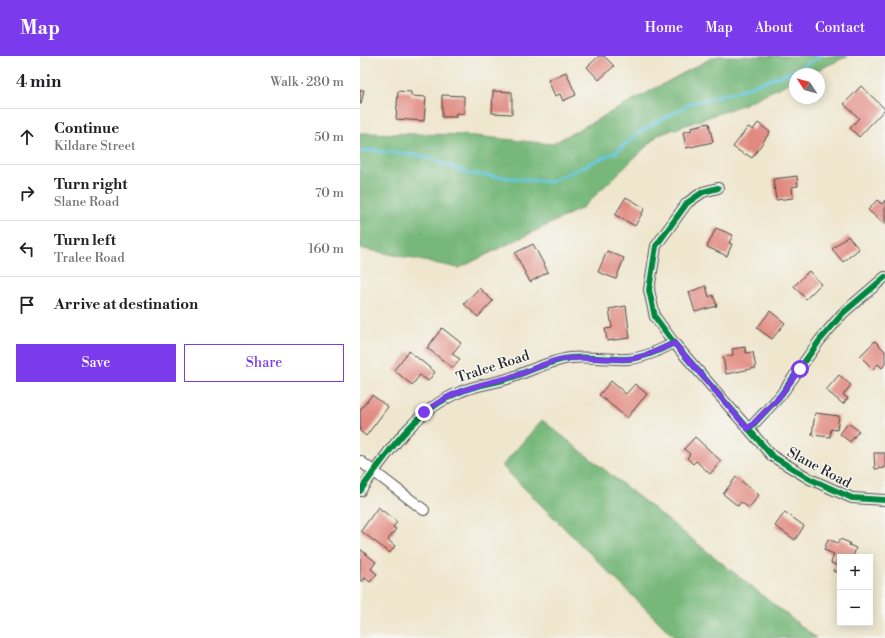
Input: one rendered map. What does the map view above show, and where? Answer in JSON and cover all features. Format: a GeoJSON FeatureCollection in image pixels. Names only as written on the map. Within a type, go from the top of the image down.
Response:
{"type":"FeatureCollection","features":[{"type":"Feature","properties":{"kind":"street","name":"Slane Road"},"geometry":{"type":"LineString","coordinates":[[718,188],[703,192],[687,203],[656,246],[649,290],[655,317],[674,343],[772,456],[810,479],[852,498],[885,500]]}},
{"type":"Feature","properties":{"kind":"street"},"geometry":{"type":"LineString","coordinates":[[748,429],[780,396],[820,340],[844,313],[885,277]]}},
{"type":"Feature","properties":{"kind":"street","name":"Tralee Road"},"geometry":{"type":"LineString","coordinates":[[360,491],[400,438],[424,412],[438,402],[459,392],[472,387],[504,380],[561,359],[578,357],[629,359],[657,351],[674,343]]}},
{"type":"Feature","properties":{"kind":"street"},"geometry":{"type":"LineString","coordinates":[[360,461],[424,510]]}},
{"type":"Feature","properties":{"kind":"green space"},"geometry":{"type":"Polygon","coordinates":[[[718,56],[848,56],[822,68],[789,68],[789,83],[742,105],[658,135],[582,208],[459,268],[360,248],[360,133],[464,135],[552,144],[706,61],[718,56]]]}},
{"type":"Feature","properties":{"kind":"green space"},"geometry":{"type":"Polygon","coordinates":[[[542,420],[816,638],[675,638],[502,466],[542,420]]]}},
{"type":"Feature","properties":{"kind":"building"},"geometry":{"type":"Polygon","coordinates":[[[599,56],[604,56],[614,66],[599,80],[587,67],[599,56]]]}},
{"type":"Feature","properties":{"kind":"building"},"geometry":{"type":"Polygon","coordinates":[[[566,72],[576,95],[563,101],[560,94],[555,96],[548,80],[566,72]]]}},
{"type":"Feature","properties":{"kind":"building"},"geometry":{"type":"Polygon","coordinates":[[[861,86],[885,109],[859,137],[850,128],[859,118],[844,104],[861,86]]]}},
{"type":"Feature","properties":{"kind":"building"},"geometry":{"type":"Polygon","coordinates":[[[360,90],[364,90],[361,104],[360,104],[360,90]]]}},
{"type":"Feature","properties":{"kind":"building"},"geometry":{"type":"Polygon","coordinates":[[[398,91],[411,92],[411,96],[426,97],[424,121],[396,119],[398,91]]]}},
{"type":"Feature","properties":{"kind":"building"},"geometry":{"type":"Polygon","coordinates":[[[493,91],[512,92],[512,114],[492,113],[493,91]]]}},
{"type":"Feature","properties":{"kind":"building"},"geometry":{"type":"Polygon","coordinates":[[[442,95],[464,96],[464,114],[456,113],[456,117],[442,117],[442,95]]]}},
{"type":"Feature","properties":{"kind":"building"},"geometry":{"type":"Polygon","coordinates":[[[709,123],[713,142],[686,148],[683,132],[692,130],[691,127],[709,123]]]}},
{"type":"Feature","properties":{"kind":"building"},"geometry":{"type":"Polygon","coordinates":[[[758,123],[770,132],[752,158],[733,147],[748,127],[753,130],[758,123]]]}},
{"type":"Feature","properties":{"kind":"building"},"geometry":{"type":"Polygon","coordinates":[[[797,176],[798,186],[792,187],[793,198],[776,200],[773,179],[797,176]]]}},
{"type":"Feature","properties":{"kind":"building"},"geometry":{"type":"Polygon","coordinates":[[[626,197],[645,208],[635,226],[615,215],[626,197]]]}},
{"type":"Feature","properties":{"kind":"building"},"geometry":{"type":"Polygon","coordinates":[[[877,200],[882,204],[885,200],[885,225],[868,210],[877,200]]]}},
{"type":"Feature","properties":{"kind":"building"},"geometry":{"type":"Polygon","coordinates":[[[716,228],[733,235],[729,243],[732,244],[727,256],[707,247],[716,228]]]}},
{"type":"Feature","properties":{"kind":"building"},"geometry":{"type":"Polygon","coordinates":[[[848,236],[859,249],[843,262],[832,249],[848,236]]]}},
{"type":"Feature","properties":{"kind":"building"},"geometry":{"type":"Polygon","coordinates":[[[533,244],[548,272],[530,282],[515,253],[533,244]]]}},
{"type":"Feature","properties":{"kind":"building"},"geometry":{"type":"Polygon","coordinates":[[[607,251],[624,258],[616,279],[598,272],[607,251]]]}},
{"type":"Feature","properties":{"kind":"building"},"geometry":{"type":"Polygon","coordinates":[[[809,271],[821,284],[806,299],[794,286],[809,271]]]}},
{"type":"Feature","properties":{"kind":"building"},"geometry":{"type":"Polygon","coordinates":[[[706,286],[709,297],[713,295],[717,306],[695,312],[689,292],[706,286]]]}},
{"type":"Feature","properties":{"kind":"building"},"geometry":{"type":"Polygon","coordinates":[[[479,288],[493,301],[478,317],[464,304],[479,288]]]}},
{"type":"Feature","properties":{"kind":"building"},"geometry":{"type":"Polygon","coordinates":[[[626,306],[630,338],[607,341],[605,329],[612,328],[609,309],[626,306]]]}},
{"type":"Feature","properties":{"kind":"building"},"geometry":{"type":"Polygon","coordinates":[[[770,311],[785,323],[772,339],[757,328],[770,311]]]}},
{"type":"Feature","properties":{"kind":"building"},"geometry":{"type":"Polygon","coordinates":[[[442,328],[461,343],[452,354],[460,359],[453,368],[427,348],[442,328]]]}},
{"type":"Feature","properties":{"kind":"building"},"geometry":{"type":"Polygon","coordinates":[[[875,341],[885,351],[885,364],[882,368],[878,364],[873,369],[860,356],[875,341]]]}},
{"type":"Feature","properties":{"kind":"building"},"geometry":{"type":"Polygon","coordinates":[[[745,347],[746,353],[753,352],[756,368],[726,374],[723,357],[733,355],[732,349],[745,347]]]}},
{"type":"Feature","properties":{"kind":"building"},"geometry":{"type":"Polygon","coordinates":[[[409,351],[435,372],[428,381],[420,375],[412,385],[394,370],[409,351]]]}},
{"type":"Feature","properties":{"kind":"building"},"geometry":{"type":"Polygon","coordinates":[[[839,375],[851,385],[843,395],[848,398],[843,404],[826,390],[839,375]]]}},
{"type":"Feature","properties":{"kind":"building"},"geometry":{"type":"Polygon","coordinates":[[[611,381],[626,394],[635,384],[647,394],[627,418],[599,395],[611,381]]]}},
{"type":"Feature","properties":{"kind":"building"},"geometry":{"type":"Polygon","coordinates":[[[372,395],[388,407],[366,436],[360,431],[360,410],[372,395]]]}},
{"type":"Feature","properties":{"kind":"building"},"geometry":{"type":"Polygon","coordinates":[[[815,413],[839,416],[837,430],[831,429],[830,437],[812,435],[815,413]]]}},
{"type":"Feature","properties":{"kind":"building"},"geometry":{"type":"Polygon","coordinates":[[[848,423],[859,431],[850,442],[840,434],[848,423]]]}},
{"type":"Feature","properties":{"kind":"building"},"geometry":{"type":"Polygon","coordinates":[[[695,437],[721,461],[710,474],[696,461],[693,464],[687,458],[690,454],[684,449],[695,437]]]}},
{"type":"Feature","properties":{"kind":"building"},"geometry":{"type":"Polygon","coordinates":[[[874,453],[885,453],[885,468],[875,469],[874,453]]]}},
{"type":"Feature","properties":{"kind":"building"},"geometry":{"type":"Polygon","coordinates":[[[736,477],[759,495],[749,508],[741,502],[738,506],[723,494],[736,477]]]}},
{"type":"Feature","properties":{"kind":"building"},"geometry":{"type":"Polygon","coordinates":[[[378,507],[397,522],[393,527],[396,529],[388,540],[395,546],[390,553],[361,531],[378,507]]]}},
{"type":"Feature","properties":{"kind":"building"},"geometry":{"type":"Polygon","coordinates":[[[785,512],[804,526],[795,540],[775,526],[785,512]]]}},
{"type":"Feature","properties":{"kind":"building"},"geometry":{"type":"Polygon","coordinates":[[[828,539],[838,543],[840,539],[850,543],[849,545],[856,548],[854,554],[837,554],[837,572],[833,571],[836,565],[831,563],[834,554],[824,550],[828,539]]]}},
{"type":"Feature","properties":{"kind":"building"},"geometry":{"type":"Polygon","coordinates":[[[360,549],[376,562],[371,569],[377,574],[370,582],[365,578],[362,582],[360,580],[360,549]]]}},
{"type":"Feature","properties":{"kind":"waterway"},"geometry":{"type":"LineString","coordinates":[[360,152],[368,150],[418,155],[472,174],[549,182],[616,152],[643,130],[692,103],[735,92],[794,71],[820,56]]}},
{"type":"Feature","properties":{"kind":"cycle path"},"geometry":{"type":"LineString","coordinates":[[718,188],[703,192],[687,203],[656,246],[649,290],[655,317],[674,343],[772,456],[810,479],[852,498],[885,500]]}},
{"type":"Feature","properties":{"kind":"cycle path"},"geometry":{"type":"LineString","coordinates":[[749,429],[780,396],[820,340],[843,313],[885,277]]}},
{"type":"Feature","properties":{"kind":"cycle path"},"geometry":{"type":"LineString","coordinates":[[360,491],[392,447],[416,421],[444,400],[460,392],[507,379],[562,359],[634,358],[652,353],[674,343]]}},
{"type":"Feature","properties":{"kind":"route"},"geometry":{"type":"LineString","coordinates":[[424,412],[438,402],[459,392],[486,383],[504,380],[523,374],[544,364],[561,359],[591,357],[629,359],[657,351],[674,343],[748,429],[780,396],[800,369]]}}]}
